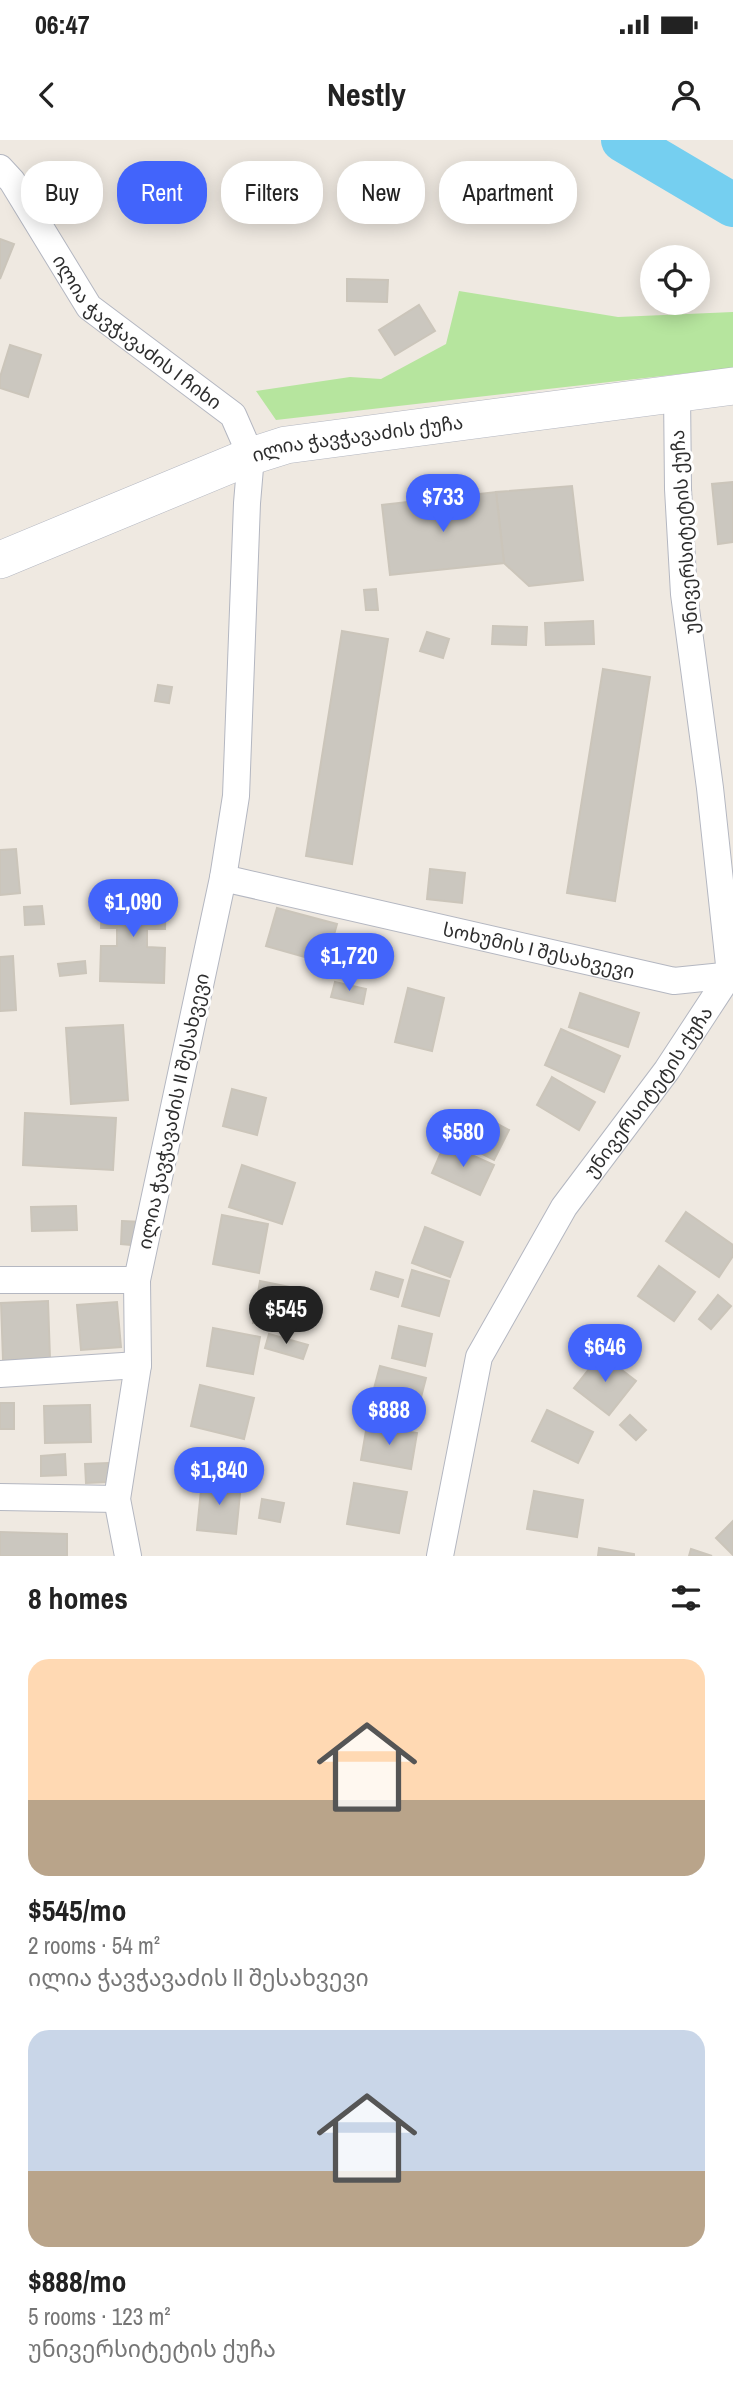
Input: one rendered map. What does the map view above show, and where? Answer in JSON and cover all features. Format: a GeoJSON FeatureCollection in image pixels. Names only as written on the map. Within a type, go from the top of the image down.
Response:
{"type":"FeatureCollection","features":[{"type":"Feature","properties":{"kind":"street","name":"ილია ჭავჭავაძის I ჩიხი"},"geometry":{"type":"LineString","coordinates":[[0,169],[12,181],[89,307],[233,415],[251,456]]}},
{"type":"Feature","properties":{"kind":"street","name":"ილია ჭავჭავაძის ქუჩა"},"geometry":{"type":"LineString","coordinates":[[0,560],[286,444],[733,386]]}},
{"type":"Feature","properties":{"kind":"street","name":"უნივერსიტეტის ქუჩა"},"geometry":{"type":"LineString","coordinates":[[440,1556],[479,1357],[564,1207],[667,1070],[731,975],[684,594],[678,489],[677,392]]}},
{"type":"Feature","properties":{"kind":"street","name":"ილია ჭავჭავაძის II შესახვევი"},"geometry":{"type":"LineString","coordinates":[[128,1556],[117,1499],[138,1365],[137,1280],[223,878],[236,796],[251,456]]}},
{"type":"Feature","properties":{"kind":"street","name":"სოხუმის I შესახვევი"},"geometry":{"type":"LineString","coordinates":[[223,878],[674,981],[731,975]]}},
{"type":"Feature","properties":{"kind":"street"},"geometry":{"type":"LineString","coordinates":[[0,1280],[137,1280]]}},
{"type":"Feature","properties":{"kind":"street"},"geometry":{"type":"LineString","coordinates":[[0,1374],[138,1365]]}},
{"type":"Feature","properties":{"kind":"street"},"geometry":{"type":"LineString","coordinates":[[0,1497],[117,1499]]}},
{"type":"Feature","properties":{"kind":"green space"},"geometry":{"type":"Polygon","coordinates":[[[459,291],[618,317],[733,312],[733,368],[276,420],[256,391],[350,377],[381,379],[446,344],[459,291]]]}},
{"type":"Feature","properties":{"kind":"building"},"geometry":{"type":"Polygon","coordinates":[[[0,239],[14,244],[0,279],[0,239]]]}},
{"type":"Feature","properties":{"kind":"building"},"geometry":{"type":"Polygon","coordinates":[[[347,279],[388,280],[387,302],[347,301],[347,279]]]}},
{"type":"Feature","properties":{"kind":"building"},"geometry":{"type":"Polygon","coordinates":[[[419,305],[435,331],[395,355],[379,330],[419,305]]]}},
{"type":"Feature","properties":{"kind":"building"},"geometry":{"type":"Polygon","coordinates":[[[10,345],[41,355],[28,397],[0,388],[0,377],[10,345]]]}},
{"type":"Feature","properties":{"kind":"building"},"geometry":{"type":"Polygon","coordinates":[[[733,482],[733,542],[718,544],[712,484],[733,482]]]}},
{"type":"Feature","properties":{"kind":"building"},"geometry":{"type":"Polygon","coordinates":[[[572,486],[583,580],[529,586],[504,563],[496,492],[572,486]]]}},
{"type":"Feature","properties":{"kind":"building"},"geometry":{"type":"Polygon","coordinates":[[[496,492],[504,563],[390,575],[382,505],[496,492]]]}},
{"type":"Feature","properties":{"kind":"building"},"geometry":{"type":"Polygon","coordinates":[[[376,589],[378,610],[366,610],[364,590],[376,589]]]}},
{"type":"Feature","properties":{"kind":"building"},"geometry":{"type":"Polygon","coordinates":[[[593,621],[594,644],[546,645],[545,623],[593,621]]]}},
{"type":"Feature","properties":{"kind":"building"},"geometry":{"type":"Polygon","coordinates":[[[493,626],[527,627],[526,645],[492,644],[493,626]]]}},
{"type":"Feature","properties":{"kind":"building"},"geometry":{"type":"Polygon","coordinates":[[[342,631],[388,639],[352,864],[306,856],[342,631]]]}},
{"type":"Feature","properties":{"kind":"building"},"geometry":{"type":"Polygon","coordinates":[[[427,632],[449,639],[443,658],[420,651],[427,632]]]}},
{"type":"Feature","properties":{"kind":"building"},"geometry":{"type":"Polygon","coordinates":[[[603,669],[650,677],[615,901],[567,893],[603,669]]]}},
{"type":"Feature","properties":{"kind":"building"},"geometry":{"type":"Polygon","coordinates":[[[158,685],[172,687],[169,703],[155,701],[158,685]]]}},
{"type":"Feature","properties":{"kind":"building"},"geometry":{"type":"Polygon","coordinates":[[[16,849],[20,893],[0,895],[0,850],[16,849]]]}},
{"type":"Feature","properties":{"kind":"building"},"geometry":{"type":"Polygon","coordinates":[[[430,869],[465,873],[462,903],[427,899],[430,869]]]}},
{"type":"Feature","properties":{"kind":"building"},"geometry":{"type":"Polygon","coordinates":[[[102,894],[166,896],[165,929],[147,929],[147,947],[165,948],[164,983],[100,981],[101,946],[117,946],[117,928],[101,928],[102,894]]]}},
{"type":"Feature","properties":{"kind":"building"},"geometry":{"type":"Polygon","coordinates":[[[42,906],[44,924],[25,925],[24,907],[42,906]]]}},
{"type":"Feature","properties":{"kind":"building"},"geometry":{"type":"Polygon","coordinates":[[[277,908],[337,924],[326,963],[266,946],[277,908]]]}},
{"type":"Feature","properties":{"kind":"building"},"geometry":{"type":"Polygon","coordinates":[[[13,956],[16,1010],[0,1011],[0,957],[13,956]]]}},
{"type":"Feature","properties":{"kind":"building"},"geometry":{"type":"Polygon","coordinates":[[[85,961],[86,973],[60,976],[58,964],[85,961]]]}},
{"type":"Feature","properties":{"kind":"building"},"geometry":{"type":"Polygon","coordinates":[[[335,982],[366,989],[363,1004],[331,997],[335,982]]]}},
{"type":"Feature","properties":{"kind":"building"},"geometry":{"type":"Polygon","coordinates":[[[408,988],[444,998],[432,1051],[395,1042],[408,988]]]}},
{"type":"Feature","properties":{"kind":"building"},"geometry":{"type":"Polygon","coordinates":[[[580,993],[639,1013],[628,1047],[569,1027],[580,993]]]}},
{"type":"Feature","properties":{"kind":"building"},"geometry":{"type":"Polygon","coordinates":[[[123,1025],[128,1100],[71,1104],[66,1028],[123,1025]]]}},
{"type":"Feature","properties":{"kind":"building"},"geometry":{"type":"Polygon","coordinates":[[[561,1029],[620,1056],[604,1092],[545,1065],[561,1029]]]}},
{"type":"Feature","properties":{"kind":"building"},"geometry":{"type":"Polygon","coordinates":[[[552,1077],[595,1102],[579,1130],[537,1105],[552,1077]]]}},
{"type":"Feature","properties":{"kind":"building"},"geometry":{"type":"Polygon","coordinates":[[[232,1089],[266,1098],[257,1135],[223,1126],[232,1089]]]}},
{"type":"Feature","properties":{"kind":"building"},"geometry":{"type":"Polygon","coordinates":[[[25,1113],[116,1118],[113,1170],[23,1165],[25,1113]]]}},
{"type":"Feature","properties":{"kind":"building"},"geometry":{"type":"Polygon","coordinates":[[[477,1113],[509,1130],[494,1160],[461,1143],[477,1113]]]}},
{"type":"Feature","properties":{"kind":"building"},"geometry":{"type":"Polygon","coordinates":[[[442,1118],[468,1131],[461,1143],[436,1130],[442,1118]]]}},
{"type":"Feature","properties":{"kind":"building"},"geometry":{"type":"Polygon","coordinates":[[[445,1143],[494,1165],[480,1195],[432,1173],[445,1143]]]}},
{"type":"Feature","properties":{"kind":"building"},"geometry":{"type":"Polygon","coordinates":[[[242,1165],[295,1183],[282,1224],[229,1207],[242,1165]]]}},
{"type":"Feature","properties":{"kind":"building"},"geometry":{"type":"Polygon","coordinates":[[[76,1206],[77,1230],[32,1231],[31,1207],[76,1206]]]}},
{"type":"Feature","properties":{"kind":"building"},"geometry":{"type":"Polygon","coordinates":[[[686,1212],[733,1245],[733,1256],[719,1277],[666,1241],[686,1212]]]}},
{"type":"Feature","properties":{"kind":"building"},"geometry":{"type":"Polygon","coordinates":[[[222,1215],[268,1224],[259,1273],[213,1264],[222,1215]]]}},
{"type":"Feature","properties":{"kind":"building"},"geometry":{"type":"Polygon","coordinates":[[[122,1221],[143,1222],[142,1246],[121,1244],[122,1221]]]}},
{"type":"Feature","properties":{"kind":"building"},"geometry":{"type":"Polygon","coordinates":[[[425,1227],[463,1242],[450,1277],[412,1263],[425,1227]]]}},
{"type":"Feature","properties":{"kind":"building"},"geometry":{"type":"Polygon","coordinates":[[[659,1266],[695,1292],[674,1321],[638,1296],[659,1266]]]}},
{"type":"Feature","properties":{"kind":"building"},"geometry":{"type":"Polygon","coordinates":[[[412,1270],[449,1281],[439,1316],[402,1306],[412,1270]]]}},
{"type":"Feature","properties":{"kind":"building"},"geometry":{"type":"Polygon","coordinates":[[[376,1272],[403,1280],[398,1297],[371,1289],[376,1272]]]}},
{"type":"Feature","properties":{"kind":"building"},"geometry":{"type":"Polygon","coordinates":[[[260,1281],[290,1287],[283,1329],[253,1323],[260,1281]]]}},
{"type":"Feature","properties":{"kind":"building"},"geometry":{"type":"Polygon","coordinates":[[[718,1295],[731,1306],[711,1329],[699,1319],[718,1295]]]}},
{"type":"Feature","properties":{"kind":"building"},"geometry":{"type":"Polygon","coordinates":[[[48,1301],[50,1359],[3,1360],[1,1303],[48,1301]]]}},
{"type":"Feature","properties":{"kind":"building"},"geometry":{"type":"Polygon","coordinates":[[[117,1302],[121,1347],[81,1350],[77,1305],[117,1302]]]}},
{"type":"Feature","properties":{"kind":"building"},"geometry":{"type":"Polygon","coordinates":[[[399,1326],[432,1334],[425,1366],[392,1358],[399,1326]]]}},
{"type":"Feature","properties":{"kind":"building"},"geometry":{"type":"Polygon","coordinates":[[[213,1328],[260,1337],[253,1374],[207,1366],[213,1328]]]}},
{"type":"Feature","properties":{"kind":"building"},"geometry":{"type":"Polygon","coordinates":[[[269,1334],[308,1345],[303,1359],[265,1348],[269,1334]]]}},
{"type":"Feature","properties":{"kind":"building"},"geometry":{"type":"Polygon","coordinates":[[[601,1354],[636,1381],[609,1415],[574,1388],[601,1354]]]}},
{"type":"Feature","properties":{"kind":"building"},"geometry":{"type":"Polygon","coordinates":[[[380,1366],[426,1378],[418,1409],[372,1396],[380,1366]]]}},
{"type":"Feature","properties":{"kind":"building"},"geometry":{"type":"Polygon","coordinates":[[[200,1385],[254,1398],[244,1439],[191,1426],[200,1385]]]}},
{"type":"Feature","properties":{"kind":"building"},"geometry":{"type":"Polygon","coordinates":[[[0,1403],[14,1403],[14,1429],[0,1429],[0,1403]]]}},
{"type":"Feature","properties":{"kind":"building"},"geometry":{"type":"Polygon","coordinates":[[[90,1405],[91,1442],[45,1443],[44,1406],[90,1405]]]}},
{"type":"Feature","properties":{"kind":"building"},"geometry":{"type":"Polygon","coordinates":[[[547,1410],[593,1432],[578,1463],[532,1441],[547,1410]]]}},
{"type":"Feature","properties":{"kind":"building"},"geometry":{"type":"Polygon","coordinates":[[[630,1415],[646,1430],[636,1440],[620,1425],[630,1415]]]}},
{"type":"Feature","properties":{"kind":"building"},"geometry":{"type":"Polygon","coordinates":[[[367,1425],[417,1433],[411,1469],[361,1460],[367,1425]]]}},
{"type":"Feature","properties":{"kind":"building"},"geometry":{"type":"Polygon","coordinates":[[[65,1454],[66,1475],[41,1476],[41,1456],[65,1454]]]}},
{"type":"Feature","properties":{"kind":"building"},"geometry":{"type":"Polygon","coordinates":[[[108,1463],[109,1482],[86,1483],[85,1464],[108,1463]]]}},
{"type":"Feature","properties":{"kind":"building"},"geometry":{"type":"Polygon","coordinates":[[[202,1480],[241,1484],[236,1534],[197,1530],[202,1480]]]}},
{"type":"Feature","properties":{"kind":"building"},"geometry":{"type":"Polygon","coordinates":[[[354,1483],[407,1492],[399,1533],[347,1524],[354,1483]]]}},
{"type":"Feature","properties":{"kind":"building"},"geometry":{"type":"Polygon","coordinates":[[[534,1491],[583,1500],[577,1537],[527,1529],[534,1491]]]}},
{"type":"Feature","properties":{"kind":"building"},"geometry":{"type":"Polygon","coordinates":[[[262,1499],[284,1503],[280,1522],[259,1518],[262,1499]]]}},
{"type":"Feature","properties":{"kind":"building"},"geometry":{"type":"Polygon","coordinates":[[[733,1521],[733,1555],[716,1538],[733,1521]]]}},
{"type":"Feature","properties":{"kind":"building"},"geometry":{"type":"Polygon","coordinates":[[[0,1532],[67,1534],[67,1556],[0,1556],[0,1532]]]}},
{"type":"Feature","properties":{"kind":"building"},"geometry":{"type":"Polygon","coordinates":[[[599,1548],[634,1554],[634,1556],[598,1556],[599,1548]]]}},
{"type":"Feature","properties":{"kind":"building"},"geometry":{"type":"Polygon","coordinates":[[[691,1549],[712,1556],[689,1556],[691,1549]]]}},
{"type":"Feature","properties":{"kind":"waterway"},"geometry":{"type":"LineString","coordinates":[[623,140],[733,205]]}}]}
